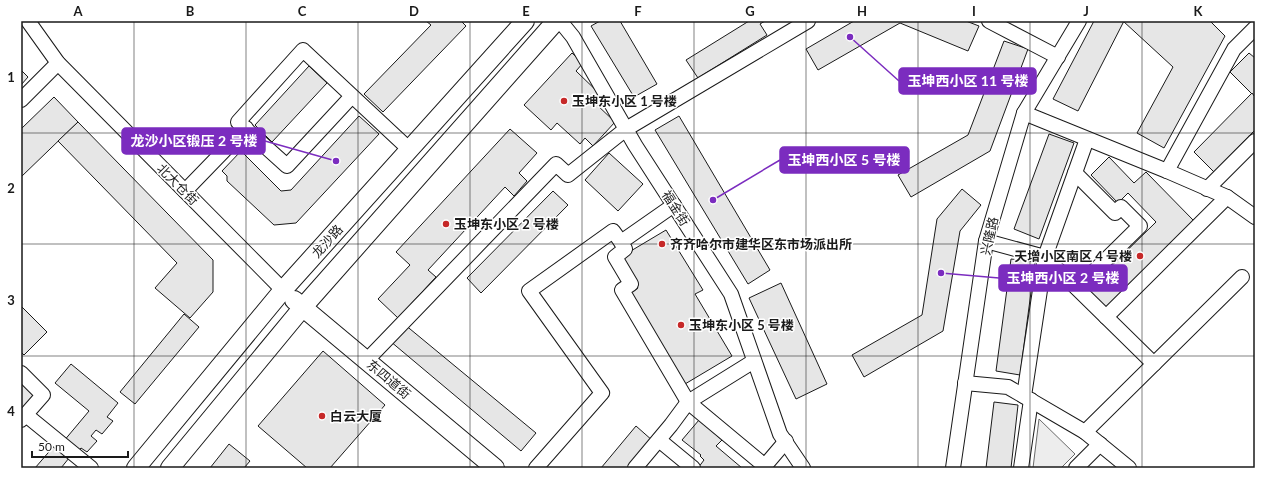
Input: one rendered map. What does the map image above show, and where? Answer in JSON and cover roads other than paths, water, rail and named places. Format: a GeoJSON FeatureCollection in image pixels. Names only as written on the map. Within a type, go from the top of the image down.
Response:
{"type":"FeatureCollection","features":[{"type":"Feature","properties":{"kind":"main road","name":"龙沙路"},"geometry":{"type":"LineString","coordinates":[[136,468],[283,290],[525,21]]}},
{"type":"Feature","properties":{"kind":"main road","name":"龙沙路"},"geometry":{"type":"LineString","coordinates":[[170,468],[303,308],[556,21]]}},
{"type":"Feature","properties":{"kind":"main road","name":"东四道街"},"geometry":{"type":"LineString","coordinates":[[283,290],[495,468]]}},
{"type":"Feature","properties":{"kind":"street","name":"北大仓街"},"geometry":{"type":"LineString","coordinates":[[28,21],[58,63],[283,290]]}},
{"type":"Feature","properties":{"kind":"street","name":"福金街"},"geometry":{"type":"LineString","coordinates":[[560,21],[573,37],[626,129],[731,294],[780,434],[803,468]]}},
{"type":"Feature","properties":{"kind":"street"},"geometry":{"type":"LineString","coordinates":[[367,360],[556,164],[568,175],[626,129],[808,21]]}},
{"type":"Feature","properties":{"kind":"street"},"geometry":{"type":"LineString","coordinates":[[989,21],[1058,57]]}},
{"type":"Feature","properties":{"kind":"street","name":"兴隆路"},"geometry":{"type":"LineString","coordinates":[[953,468],[986,242],[1024,113],[1079,21]]}},
{"type":"Feature","properties":{"kind":"street"},"geometry":{"type":"LineString","coordinates":[[1167,171],[1234,49],[1255,28]]}},
{"type":"Feature","properties":{"kind":"street"},"geometry":{"type":"LineString","coordinates":[[352,96],[287,166],[238,122],[303,50],[410,150]]}},
{"type":"Feature","properties":{"kind":"street"},"geometry":{"type":"LineString","coordinates":[[21,100],[58,63]]}},
{"type":"Feature","properties":{"kind":"street"},"geometry":{"type":"LineString","coordinates":[[1024,113],[1167,171],[1227,198],[1255,217]]}},
{"type":"Feature","properties":{"kind":"street"},"geometry":{"type":"LineString","coordinates":[[185,191],[246,128]]}},
{"type":"Feature","properties":{"kind":"street"},"geometry":{"type":"LineString","coordinates":[[1021,468],[1027,398],[1045,257],[1087,139]]}},
{"type":"Feature","properties":{"kind":"street"},"geometry":{"type":"LineString","coordinates":[[1207,189],[1255,141]]}},
{"type":"Feature","properties":{"kind":"street"},"geometry":{"type":"LineString","coordinates":[[1075,173],[1114,213],[1121,207],[1140,226],[1077,288]]}},
{"type":"Feature","properties":{"kind":"street"},"geometry":{"type":"LineString","coordinates":[[1106,317],[1227,198]]}},
{"type":"Feature","properties":{"kind":"street"},"geometry":{"type":"LineString","coordinates":[[621,242],[674,205]]}},
{"type":"Feature","properties":{"kind":"street"},"geometry":{"type":"LineString","coordinates":[[536,468],[602,393],[529,291],[613,231],[625,249],[615,257],[631,284],[622,290],[688,402],[764,467],[786,442]]}},
{"type":"Feature","properties":{"kind":"street"},"geometry":{"type":"LineString","coordinates":[[986,242],[1045,257],[1154,364]]}},
{"type":"Feature","properties":{"kind":"street"},"geometry":{"type":"LineString","coordinates":[[1085,432],[1242,277]]}},
{"type":"Feature","properties":{"kind":"street"},"geometry":{"type":"LineString","coordinates":[[635,468],[688,402],[754,361]]}},
{"type":"Feature","properties":{"kind":"street"},"geometry":{"type":"LineString","coordinates":[[21,373],[44,395],[23,417],[91,468]]}},
{"type":"Feature","properties":{"kind":"street"},"geometry":{"type":"LineString","coordinates":[[965,383],[1008,387],[1085,432],[1129,468]]}},
{"type":"Feature","properties":{"kind":"street"},"geometry":{"type":"LineString","coordinates":[[659,440],[693,468]]}},
{"type":"Feature","properties":{"kind":"street"},"geometry":{"type":"LineString","coordinates":[[1076,468],[1100,444]]}},
{"type":"Feature","properties":{"kind":"place","name":"玉坤西小区 11 号楼"},"geometry":{"type":"Point","coordinates":[850,37]}},
{"type":"Feature","properties":{"kind":"place","name":"玉坤东小区 1 号楼"},"geometry":{"type":"Point","coordinates":[564,101]}},
{"type":"Feature","properties":{"kind":"place","name":"龙沙小区锻压 2 号楼"},"geometry":{"type":"Point","coordinates":[336,161]}},
{"type":"Feature","properties":{"kind":"place","name":"玉坤西小区 5 号楼"},"geometry":{"type":"Point","coordinates":[713,200]}},
{"type":"Feature","properties":{"kind":"place","name":"玉坤东小区 2 号楼"},"geometry":{"type":"Point","coordinates":[446,224]}},
{"type":"Feature","properties":{"kind":"place","name":"齐齐哈尔市建华区东市场派出所"},"geometry":{"type":"Point","coordinates":[662,244]}},
{"type":"Feature","properties":{"kind":"place","name":"天增小区南区 4 号楼"},"geometry":{"type":"Point","coordinates":[1140,256]}},
{"type":"Feature","properties":{"kind":"place","name":"玉坤西小区 2 号楼"},"geometry":{"type":"Point","coordinates":[941,273]}},
{"type":"Feature","properties":{"kind":"place","name":"玉坤东小区 5 号楼"},"geometry":{"type":"Point","coordinates":[681,325]}},
{"type":"Feature","properties":{"kind":"place","name":"白云大厦"},"geometry":{"type":"Point","coordinates":[322,416]}}]}
